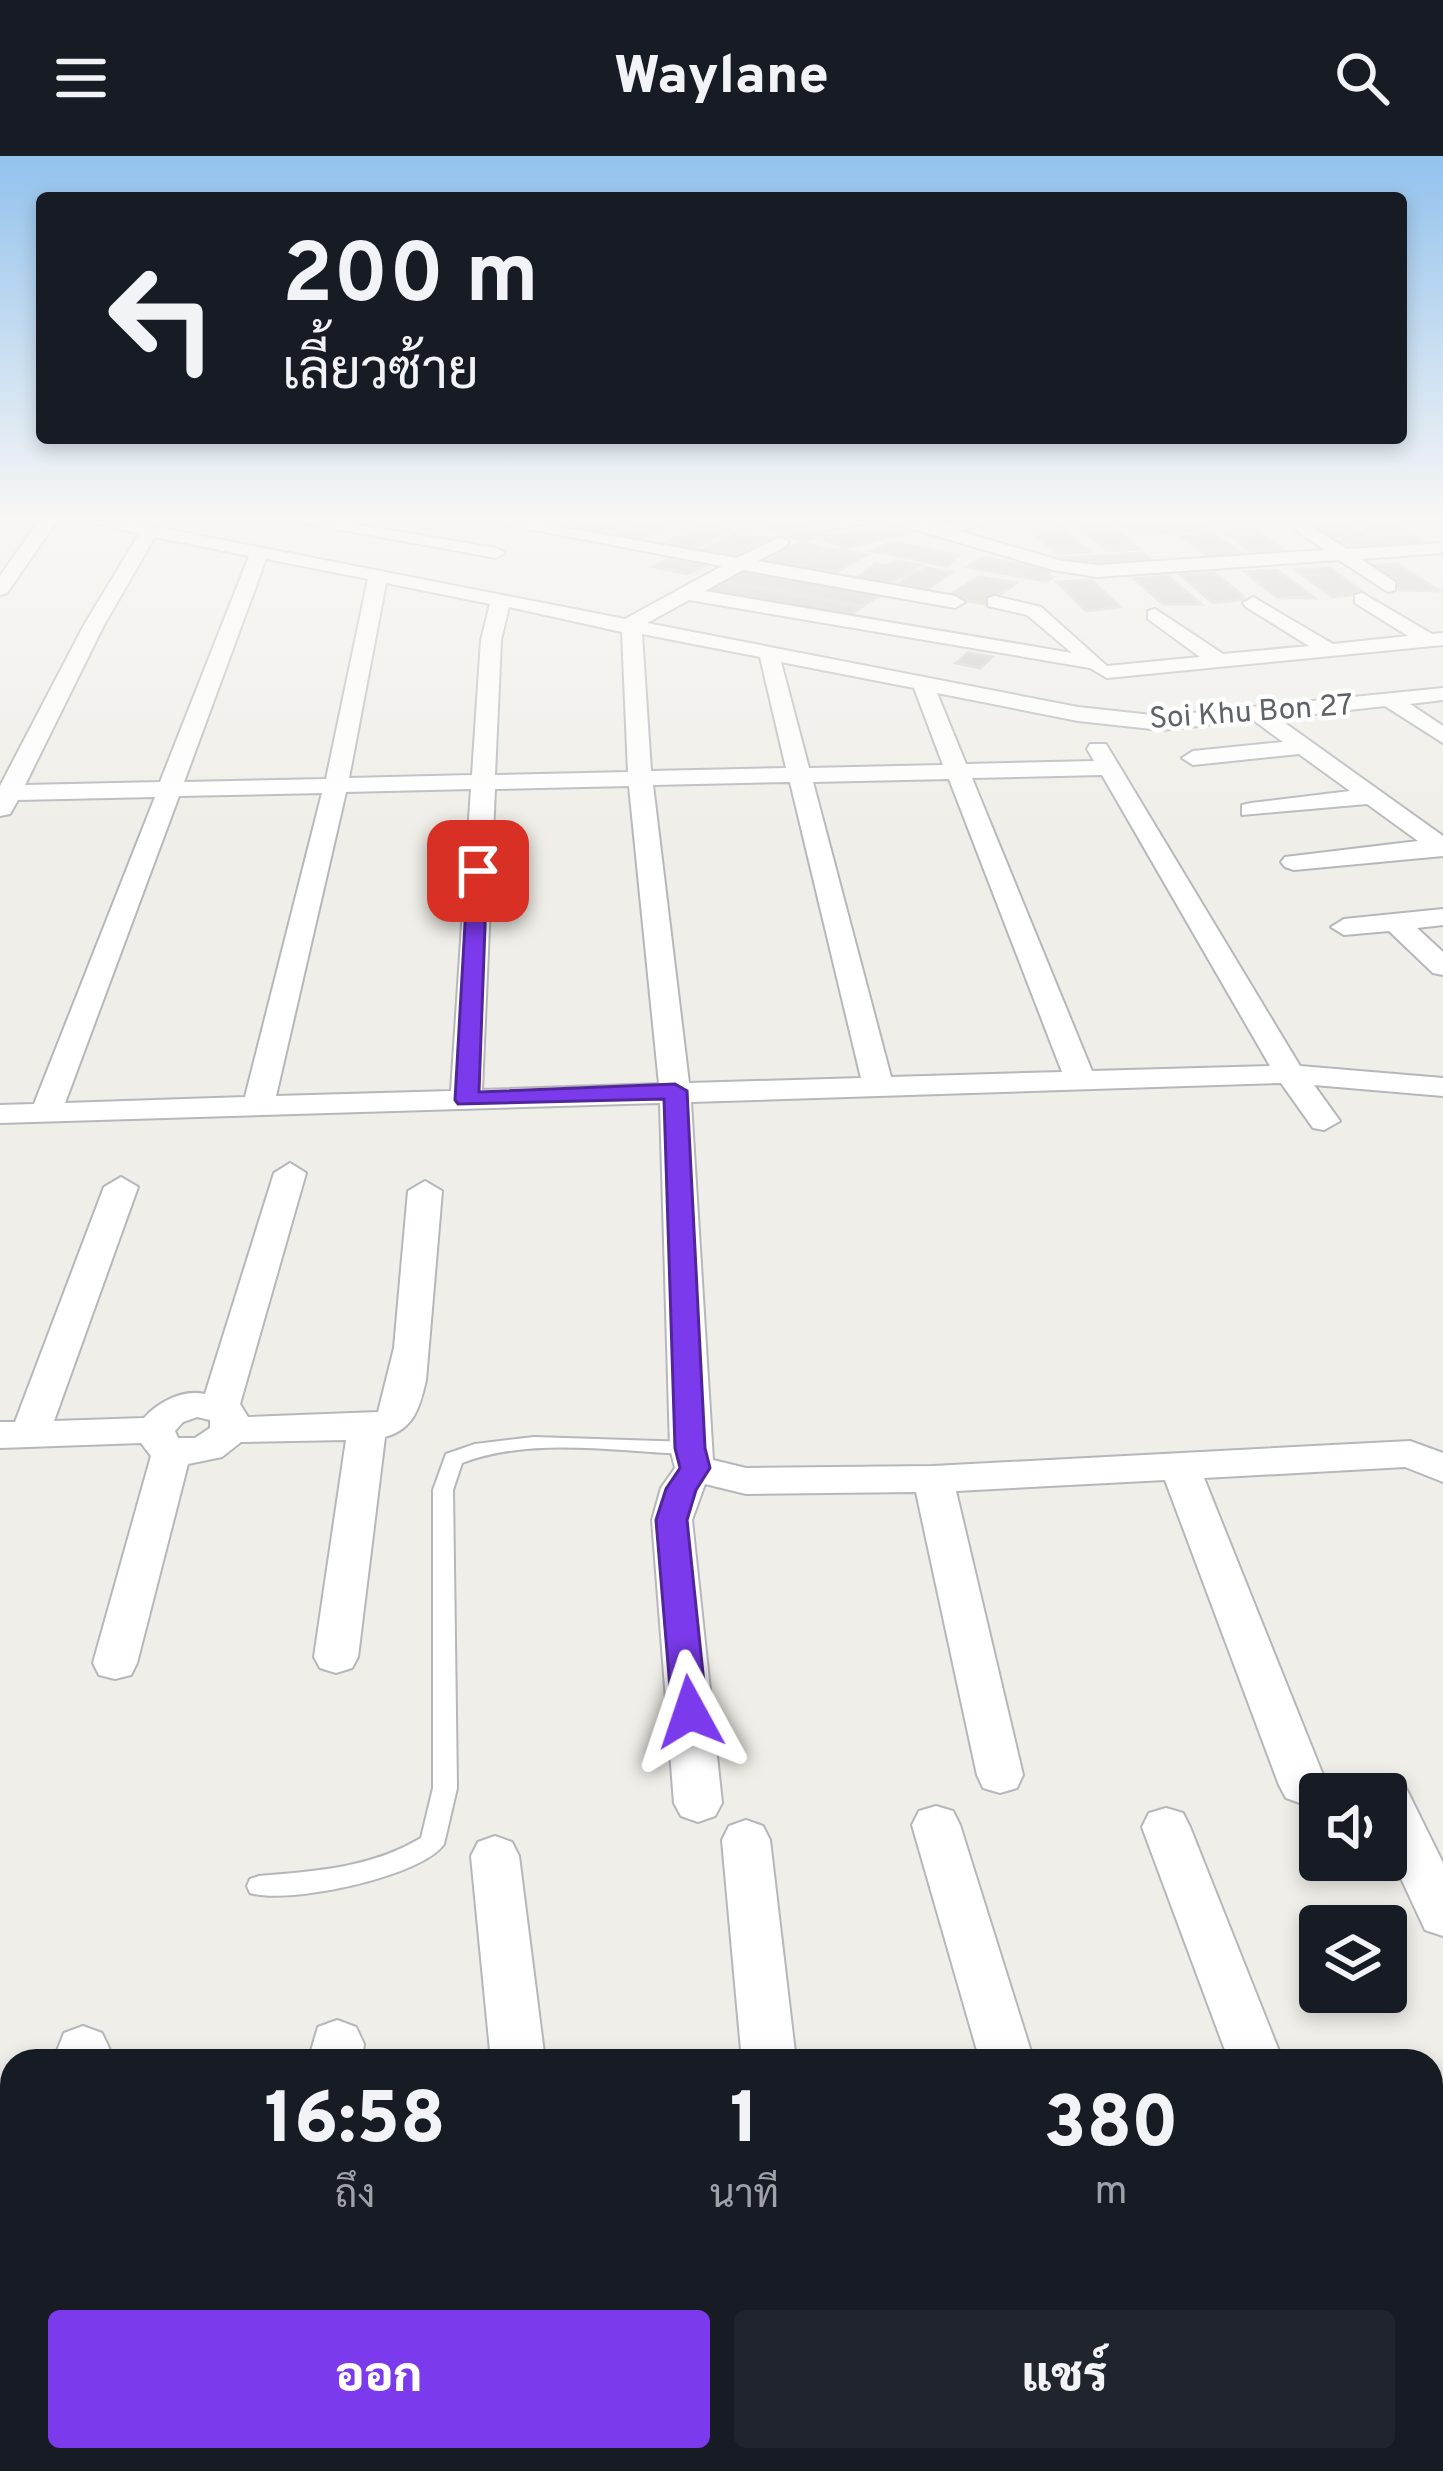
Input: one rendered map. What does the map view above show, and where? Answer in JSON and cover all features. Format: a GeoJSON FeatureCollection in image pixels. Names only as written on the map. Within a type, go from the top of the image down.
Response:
{"type":"FeatureCollection","features":[{"type":"Feature","properties":{"kind":"street"},"geometry":{"type":"LineString","coordinates":[[3,799],[95,623]]}},
{"type":"Feature","properties":{"kind":"street"},"geometry":{"type":"LineString","coordinates":[[46,1113],[234,623]]}},
{"type":"Feature","properties":{"kind":"street"},"geometry":{"type":"LineString","coordinates":[[258,1106],[336,785],[369,623]]}},
{"type":"Feature","properties":{"kind":"street"},"geometry":{"type":"LineString","coordinates":[[466,1100],[495,623]]}},
{"type":"Feature","properties":{"kind":"street","name":"Soi Khu Bon 27"},"geometry":{"type":"LineString","coordinates":[[603,623],[1078,714],[1161,723],[1443,694]]}},
{"type":"Feature","properties":{"kind":"street"},"geometry":{"type":"LineString","coordinates":[[636,623],[628,628],[640,778],[675,1091],[693,1458],[672,1520],[698,1803]]}},
{"type":"Feature","properties":{"kind":"street"},"geometry":{"type":"LineString","coordinates":[[851,623],[1102,668],[1219,662],[1436,639]]}},
{"type":"Feature","properties":{"kind":"street"},"geometry":{"type":"LineString","coordinates":[[1048,623],[1161,723]]}},
{"type":"Feature","properties":{"kind":"street"},"geometry":{"type":"LineString","coordinates":[[1167,623],[1219,662]]}},
{"type":"Feature","properties":{"kind":"street"},"geometry":{"type":"LineString","coordinates":[[1292,623],[1328,649]]}},
{"type":"Feature","properties":{"kind":"street"},"geometry":{"type":"LineString","coordinates":[[1407,623],[1436,639]]}},
{"type":"Feature","properties":{"kind":"street"},"geometry":{"type":"LineString","coordinates":[[769,654],[879,1090]]}},
{"type":"Feature","properties":{"kind":"street"},"geometry":{"type":"LineString","coordinates":[[922,682],[1081,1082]]}},
{"type":"Feature","properties":{"kind":"street"},"geometry":{"type":"LineString","coordinates":[[1390,700],[1443,736]]}},
{"type":"Feature","properties":{"kind":"street"},"geometry":{"type":"LineString","coordinates":[[1078,714],[1290,1074],[1324,1121]]}},
{"type":"Feature","properties":{"kind":"street"},"geometry":{"type":"LineString","coordinates":[[1259,714],[1442,847]]}},
{"type":"Feature","properties":{"kind":"street"},"geometry":{"type":"LineString","coordinates":[[1193,758],[1306,746]]}},
{"type":"Feature","properties":{"kind":"street"},"geometry":{"type":"LineString","coordinates":[[3,799],[173,788],[482,779],[1110,768]]}},
{"type":"Feature","properties":{"kind":"street"},"geometry":{"type":"LineString","coordinates":[[1251,810],[1373,796]]}},
{"type":"Feature","properties":{"kind":"street"},"geometry":{"type":"LineString","coordinates":[[1294,862],[1442,847]]}},
{"type":"Feature","properties":{"kind":"street"},"geometry":{"type":"LineString","coordinates":[[1344,927],[1443,916]]}},
{"type":"Feature","properties":{"kind":"street"},"geometry":{"type":"LineString","coordinates":[[1395,922],[1443,967]]}},
{"type":"Feature","properties":{"kind":"street"},"geometry":{"type":"LineString","coordinates":[[0,1114],[1290,1074],[1443,1087]]}},
{"type":"Feature","properties":{"kind":"street"},"geometry":{"type":"LineString","coordinates":[[225,1419],[290,1173]]}},
{"type":"Feature","properties":{"kind":"street"},"geometry":{"type":"LineString","coordinates":[[122,1187],[15,1434],[164,1440]]}},
{"type":"Feature","properties":{"kind":"street"},"geometry":{"type":"LineString","coordinates":[[115,1664],[164,1440],[181,1407],[225,1419],[367,1427],[384,1426],[394,1418],[408,1386],[425,1191]]}},
{"type":"Feature","properties":{"kind":"street"},"geometry":{"type":"LineString","coordinates":[[336,1657],[367,1427]]}},
{"type":"Feature","properties":{"kind":"street"},"geometry":{"type":"LineString","coordinates":[[693,1458],[746,1481],[1180,1470],[1410,1454],[1443,1468]]}},
{"type":"Feature","properties":{"kind":"street"},"geometry":{"type":"LineString","coordinates":[[1180,1470],[1299,1775]]}},
{"type":"Feature","properties":{"kind":"street"},"geometry":{"type":"LineString","coordinates":[[933,1479],[1000,1774]]}},
{"type":"Feature","properties":{"kind":"street"},"geometry":{"type":"LineString","coordinates":[[936,1825],[1003,2049]]}},
{"type":"Feature","properties":{"kind":"street"},"geometry":{"type":"LineString","coordinates":[[1166,1827],[1251,2049]]}},
{"type":"Feature","properties":{"kind":"street"},"geometry":{"type":"LineString","coordinates":[[1407,1839],[1443,1915]]}},
{"type":"Feature","properties":{"kind":"street"},"geometry":{"type":"LineString","coordinates":[[746,1840],[768,2049]]}},
{"type":"Feature","properties":{"kind":"street"},"geometry":{"type":"LineString","coordinates":[[495,1856],[517,2049]]}},
{"type":"Feature","properties":{"kind":"lane"},"geometry":{"type":"LineString","coordinates":[[260,1886],[349,1877],[401,1865],[432,1844],[445,1788],[443,1490],[453,1459],[471,1449],[514,1444],[693,1458]]}},
{"type":"Feature","properties":{"kind":"building"},"geometry":{"type":"Polygon","coordinates":[[[968,653],[992,657],[980,668],[956,663],[968,653]]]}},
{"type":"Feature","properties":{"kind":"route"},"geometry":{"type":"LineString","coordinates":[[478,871],[466,1100],[675,1091],[690,1448],[695,1468],[672,1520],[690,1712]]}}]}
